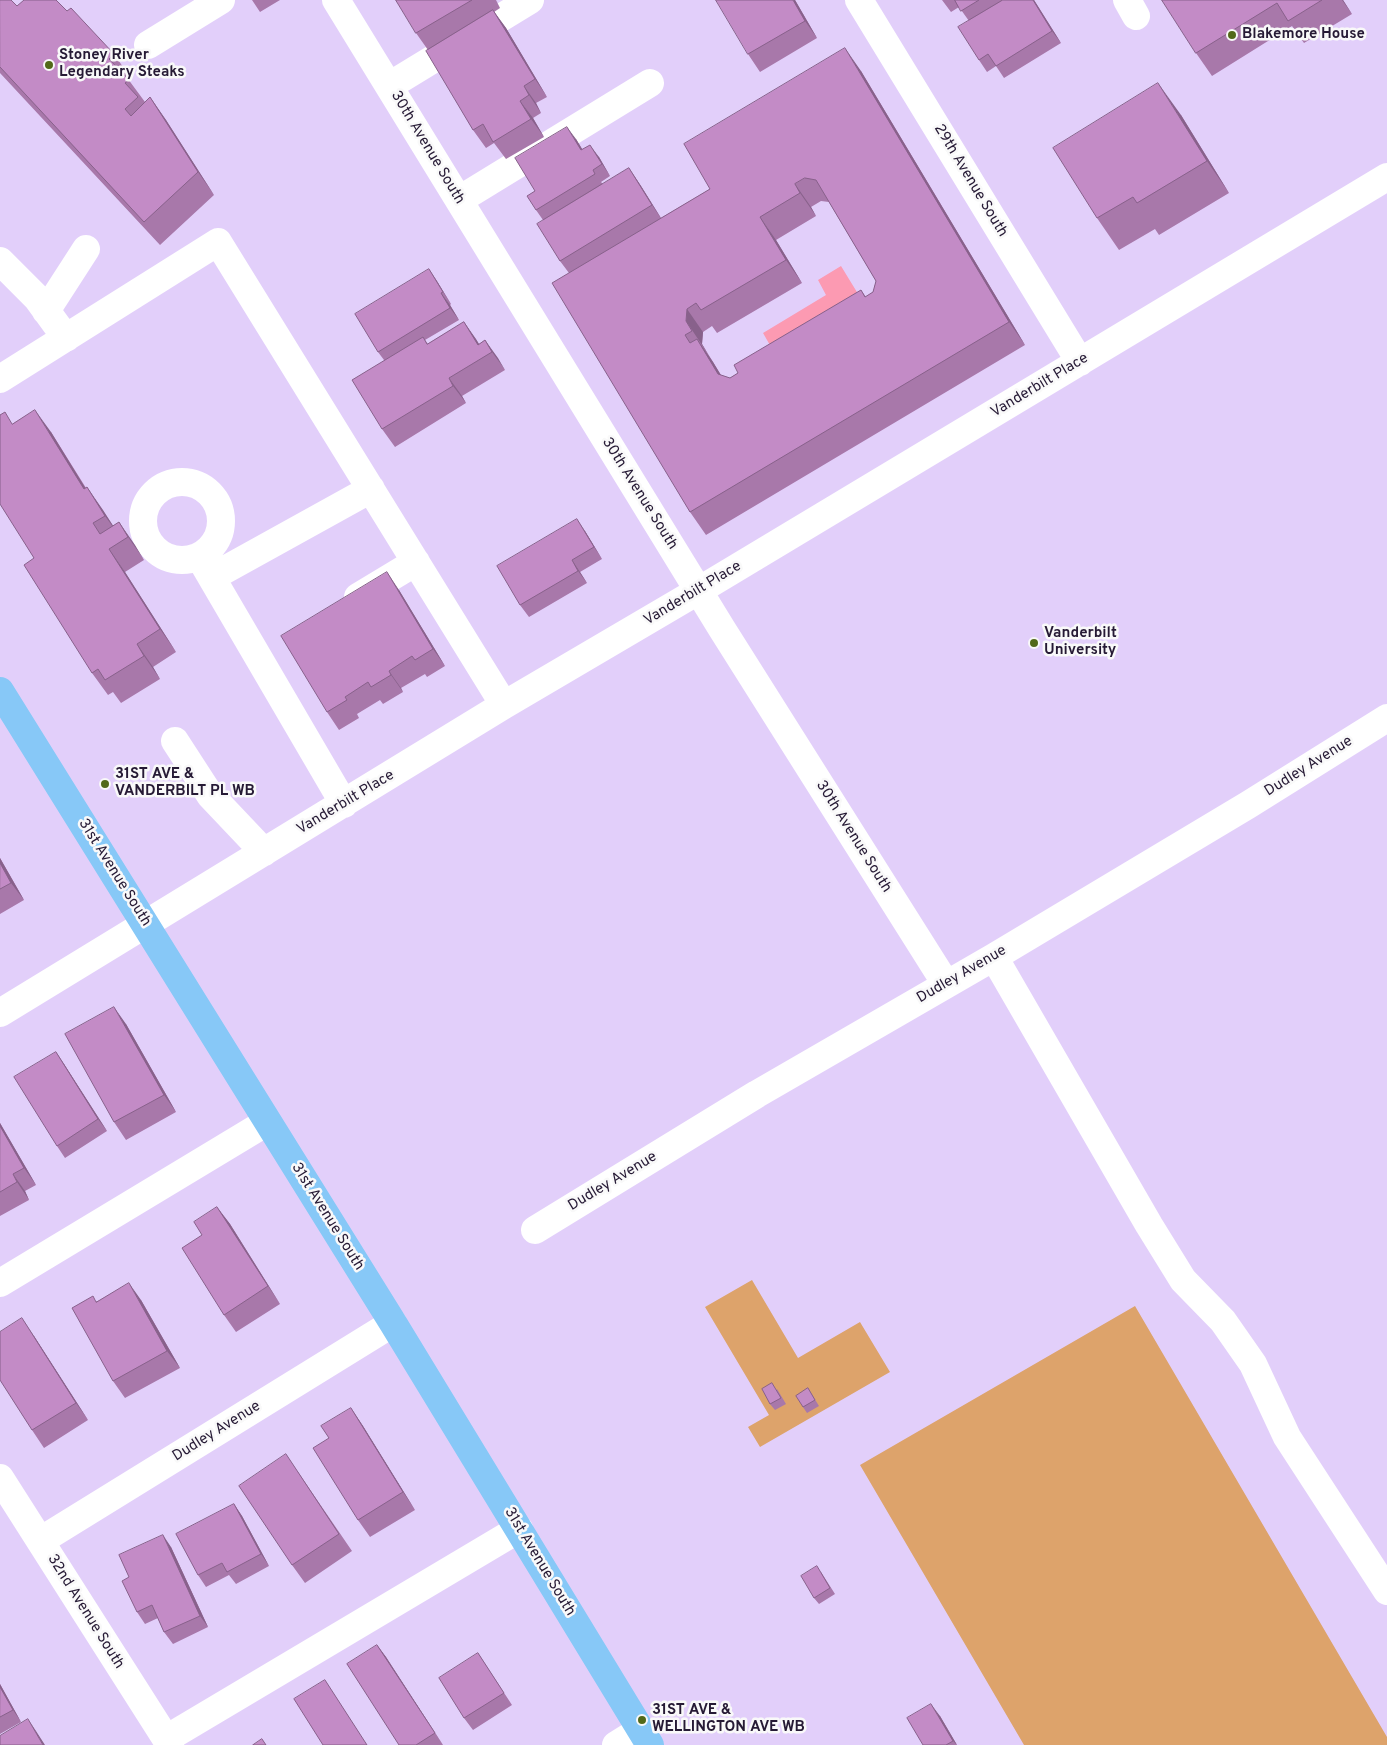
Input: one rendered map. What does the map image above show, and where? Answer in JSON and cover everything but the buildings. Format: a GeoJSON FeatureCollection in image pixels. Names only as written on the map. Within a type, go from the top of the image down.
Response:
{"type":"FeatureCollection","features":[{"type":"Feature","properties":{"kind":"main road","name":"31st Avenue South"},"geometry":{"type":"LineString","coordinates":[[0,691],[393,1323],[645,1737]]}},
{"type":"Feature","properties":{"kind":"street"},"geometry":{"type":"LineString","coordinates":[[148,45],[221,0]]}},
{"type":"Feature","properties":{"kind":"street","name":"30th Avenue South"},"geometry":{"type":"LineString","coordinates":[[336,0],[698,591],[946,984]]}},
{"type":"Feature","properties":{"kind":"street"},"geometry":{"type":"LineString","coordinates":[[389,86],[530,0]]}},
{"type":"Feature","properties":{"kind":"street","name":"29th Avenue South"},"geometry":{"type":"LineString","coordinates":[[859,0],[1080,362]]}},
{"type":"Feature","properties":{"kind":"street"},"geometry":{"type":"LineString","coordinates":[[459,200],[650,82]]}},
{"type":"Feature","properties":{"kind":"street","name":"Vanderbilt Place"},"geometry":{"type":"LineString","coordinates":[[0,1013],[504,705],[698,591],[1387,177]]}},
{"type":"Feature","properties":{"kind":"street"},"geometry":{"type":"LineString","coordinates":[[0,379],[218,242],[504,705]]}},
{"type":"Feature","properties":{"kind":"street"},"geometry":{"type":"LineString","coordinates":[[46,311],[86,249]]}},
{"type":"Feature","properties":{"kind":"street"},"geometry":{"type":"LineString","coordinates":[[0,262],[37,298],[66,338]]}},
{"type":"Feature","properties":{"kind":"street"},"geometry":{"type":"LineString","coordinates":[[344,804],[206,567],[206,551],[217,537],[220,518],[217,505],[206,491],[195,485],[182,483],[166,486],[159,490],[147,503],[142,523],[146,536],[156,550],[167,557],[206,567],[371,489]]}},
{"type":"Feature","properties":{"kind":"street"},"geometry":{"type":"LineString","coordinates":[[341,607],[416,562]]}},
{"type":"Feature","properties":{"kind":"street","name":"Dudley Avenue"},"geometry":{"type":"LineString","coordinates":[[535,1230],[757,1094],[994,957],[1248,805],[1387,718]]}},
{"type":"Feature","properties":{"kind":"street"},"geometry":{"type":"LineString","coordinates":[[175,741],[210,795],[264,852]]}},
{"type":"Feature","properties":{"kind":"street"},"geometry":{"type":"LineString","coordinates":[[994,957],[1144,1217],[1183,1280],[1223,1321],[1253,1364],[1287,1437],[1387,1591]]}},
{"type":"Feature","properties":{"kind":"street"},"geometry":{"type":"LineString","coordinates":[[0,1283],[267,1122]]}},
{"type":"Feature","properties":{"kind":"street","name":"Dudley Avenue"},"geometry":{"type":"LineString","coordinates":[[40,1541],[393,1323]]}},
{"type":"Feature","properties":{"kind":"street","name":"32nd Avenue South"},"geometry":{"type":"LineString","coordinates":[[0,1478],[168,1742]]}},
{"type":"Feature","properties":{"kind":"street"},"geometry":{"type":"LineString","coordinates":[[168,1742],[519,1529]]}},
{"type":"Feature","properties":{"kind":"street"},"geometry":{"type":"LineString","coordinates":[[616,1745],[645,1737]]}},
{"type":"Feature","properties":{"kind":"shaded area"},"geometry":{"type":"Polygon","coordinates":[[[841,266],[863,302],[775,354],[763,333],[826,295],[818,280],[841,266]]]}},
{"type":"Feature","properties":{"kind":"shaded area"},"geometry":{"type":"Polygon","coordinates":[[[752,1280],[798,1358],[860,1322],[890,1372],[760,1447],[748,1427],[769,1415],[705,1307],[752,1280]]]}},
{"type":"Feature","properties":{"kind":"shaded area"},"geometry":{"type":"Polygon","coordinates":[[[1135,1306],[1387,1737],[1387,1745],[1024,1745],[860,1465],[1135,1306]]]}},
{"type":"Feature","properties":{"kind":"place","name":"Blakemore House"},"geometry":{"type":"Point","coordinates":[1232,35]}},
{"type":"Feature","properties":{"kind":"place","name":"Stoney River Legendary Steaks"},"geometry":{"type":"Point","coordinates":[49,65]}},
{"type":"Feature","properties":{"kind":"place","name":"Vanderbilt University"},"geometry":{"type":"Point","coordinates":[1034,643]}},
{"type":"Feature","properties":{"kind":"place","name":"31ST AVE & VANDERBILT PL WB"},"geometry":{"type":"Point","coordinates":[105,784]}},
{"type":"Feature","properties":{"kind":"place","name":"31ST AVE & WELLINGTON AVE WB"},"geometry":{"type":"Point","coordinates":[642,1720]}}]}
